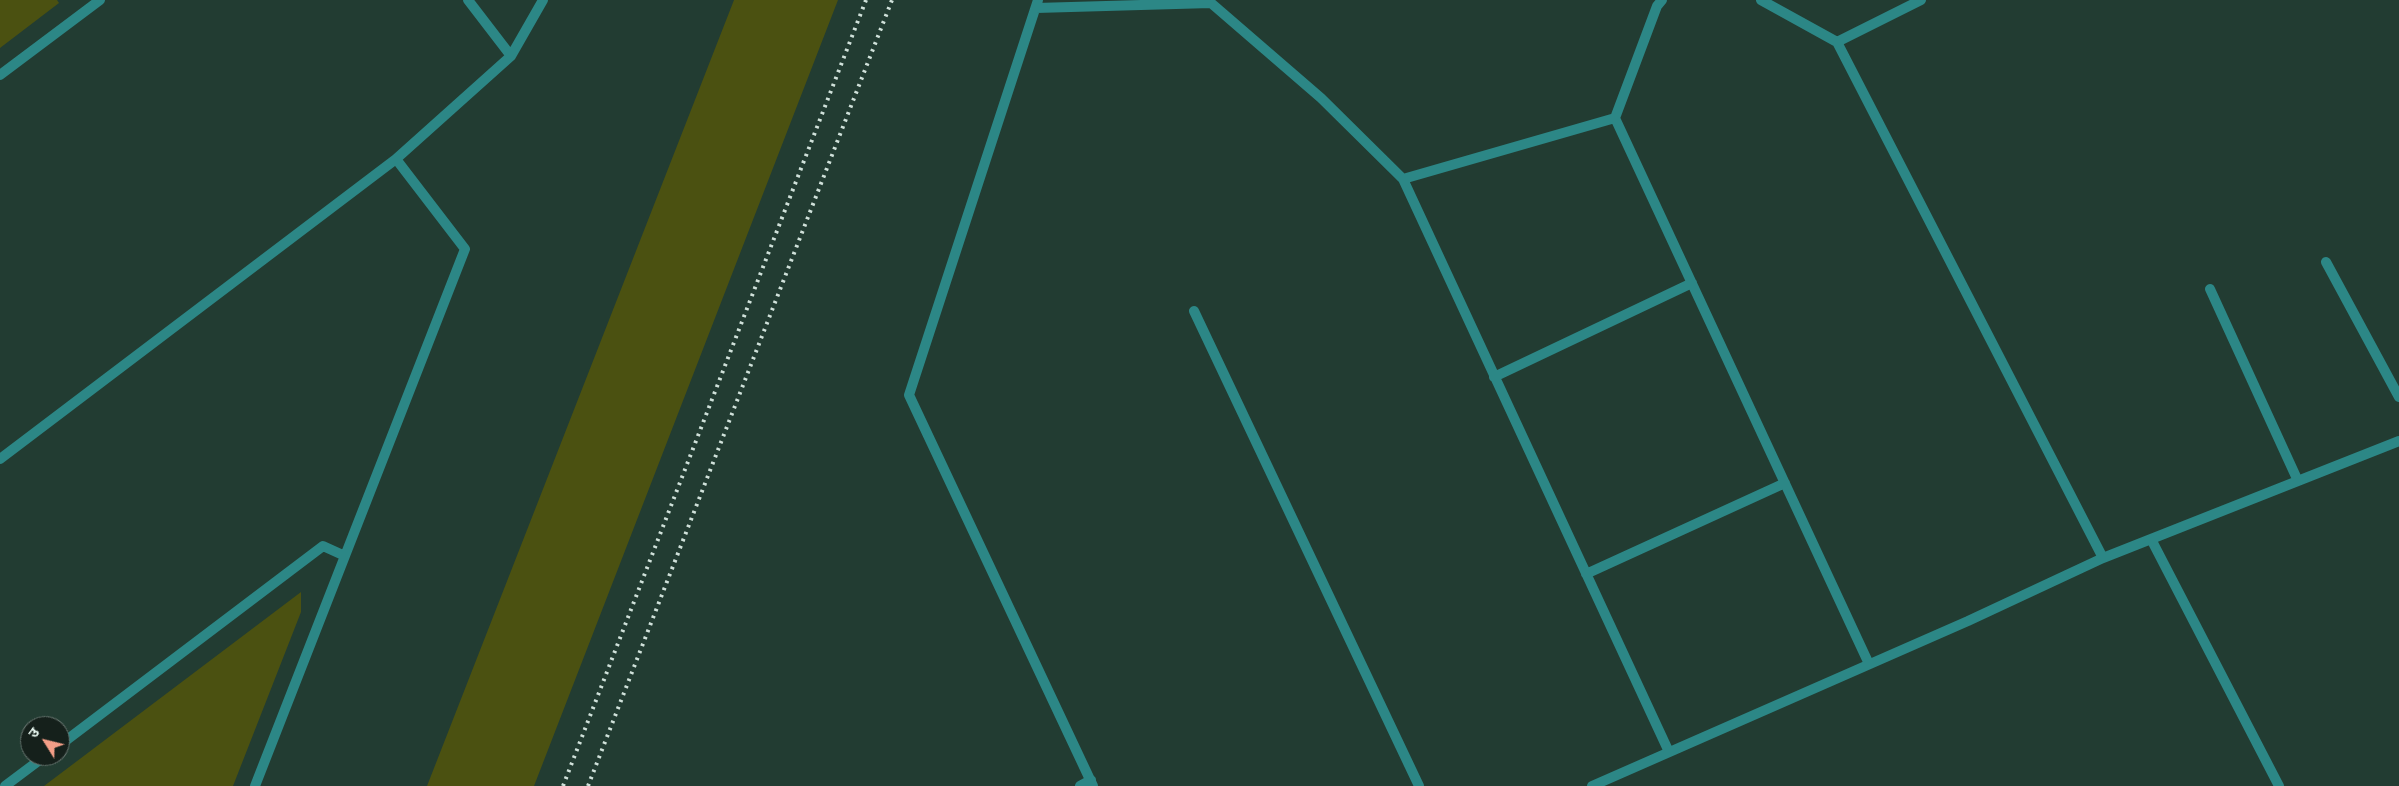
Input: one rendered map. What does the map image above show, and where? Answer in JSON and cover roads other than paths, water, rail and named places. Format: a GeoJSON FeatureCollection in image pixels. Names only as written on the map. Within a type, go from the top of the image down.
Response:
{"type":"FeatureCollection","features":[{"type":"Feature","properties":{"kind":"street"},"geometry":{"type":"LineString","coordinates":[[468,0],[512,56]]}},
{"type":"Feature","properties":{"kind":"street"},"geometry":{"type":"LineString","coordinates":[[0,459],[396,159],[512,56],[543,0]]}},
{"type":"Feature","properties":{"kind":"street"},"geometry":{"type":"LineString","coordinates":[[1761,0],[1837,42],[2103,558]]}},
{"type":"Feature","properties":{"kind":"street"},"geometry":{"type":"LineString","coordinates":[[1837,42],[1921,0]]}},
{"type":"Feature","properties":{"kind":"street"},"geometry":{"type":"LineString","coordinates":[[0,75],[94,2]]}},
{"type":"Feature","properties":{"kind":"street"},"geometry":{"type":"LineString","coordinates":[[1658,2],[1615,118],[1869,664]]}},
{"type":"Feature","properties":{"kind":"street"},"geometry":{"type":"LineString","coordinates":[[1080,786],[1092,783],[909,396],[1037,4],[1210,3],[1321,98],[1402,180],[1669,752]]}},
{"type":"Feature","properties":{"kind":"street"},"geometry":{"type":"LineString","coordinates":[[1402,180],[1615,118]]}},
{"type":"Feature","properties":{"kind":"street"},"geometry":{"type":"LineString","coordinates":[[255,786],[465,249],[396,159]]}},
{"type":"Feature","properties":{"kind":"street"},"geometry":{"type":"LineString","coordinates":[[2326,262],[2399,397]]}},
{"type":"Feature","properties":{"kind":"street"},"geometry":{"type":"LineString","coordinates":[[1494,378],[1692,283]]}},
{"type":"Feature","properties":{"kind":"street"},"geometry":{"type":"LineString","coordinates":[[2210,289],[2298,481]]}},
{"type":"Feature","properties":{"kind":"street"},"geometry":{"type":"LineString","coordinates":[[1194,311],[1419,786]]}},
{"type":"Feature","properties":{"kind":"street"},"geometry":{"type":"LineString","coordinates":[[1597,785],[2103,558],[2399,441]]}},
{"type":"Feature","properties":{"kind":"street"},"geometry":{"type":"LineString","coordinates":[[1586,574],[1785,483]]}},
{"type":"Feature","properties":{"kind":"street"},"geometry":{"type":"LineString","coordinates":[[2151,539],[2279,786]]}},
{"type":"Feature","properties":{"kind":"street"},"geometry":{"type":"LineString","coordinates":[[70,737],[323,546],[345,556]]}},
{"type":"Feature","properties":{"kind":"street"},"geometry":{"type":"LineString","coordinates":[[5,786],[32,766]]}},
{"type":"Feature","properties":{"kind":"railway"},"geometry":{"type":"LineString","coordinates":[[563,786],[866,0]]}},
{"type":"Feature","properties":{"kind":"railway"},"geometry":{"type":"LineString","coordinates":[[588,786],[892,0]]}}]}
